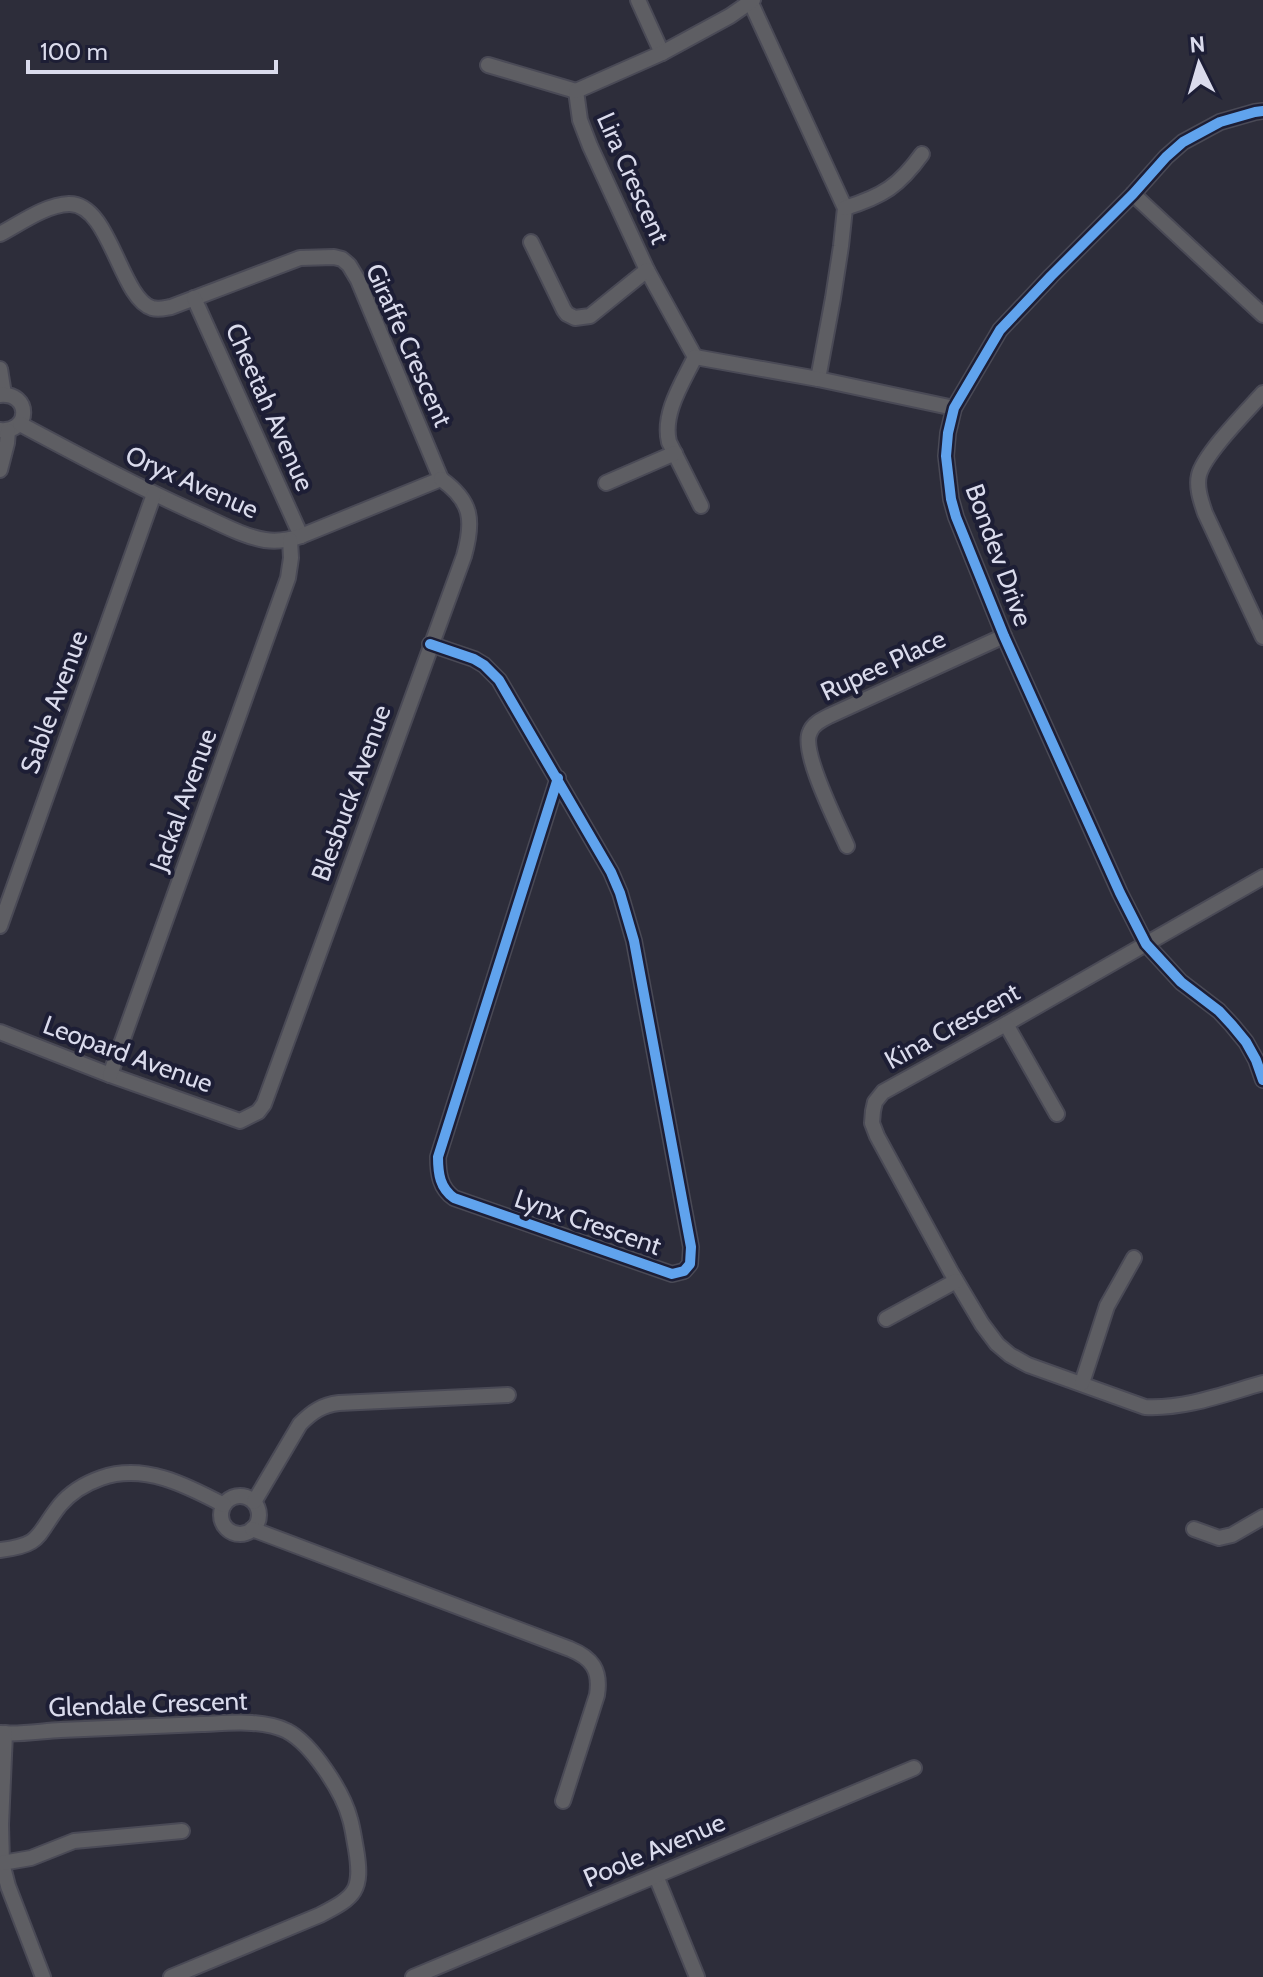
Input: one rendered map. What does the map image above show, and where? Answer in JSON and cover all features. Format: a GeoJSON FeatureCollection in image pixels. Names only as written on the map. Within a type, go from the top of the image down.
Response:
{"type":"FeatureCollection","features":[{"type":"Feature","properties":{"kind":"street"},"geometry":{"type":"LineString","coordinates":[[638,0],[662,53]]}},
{"type":"Feature","properties":{"kind":"street","name":"Lira Crescent"},"geometry":{"type":"LineString","coordinates":[[695,357],[647,270],[584,130],[577,109],[576,91],[662,53],[752,2],[845,208]]}},
{"type":"Feature","properties":{"kind":"street"},"geometry":{"type":"LineString","coordinates":[[488,65],[576,91]]}},
{"type":"Feature","properties":{"kind":"street","name":"Bondev Drive"},"geometry":{"type":"LineString","coordinates":[[1263,111],[1220,122],[1183,142],[1000,330],[954,408],[946,456],[956,517],[1004,636],[1146,944],[1181,982],[1232,1025],[1246,1042],[1263,1080]]}},
{"type":"Feature","properties":{"kind":"street"},"geometry":{"type":"LineString","coordinates":[[818,379],[845,208],[897,184],[922,154]]}},
{"type":"Feature","properties":{"kind":"street"},"geometry":{"type":"LineString","coordinates":[[1133,194],[1263,315]]}},
{"type":"Feature","properties":{"kind":"street","name":"Giraffe Crescent"},"geometry":{"type":"LineString","coordinates":[[0,234],[51,208],[80,206],[94,218],[104,233],[136,293],[149,307],[158,309],[171,307],[300,258],[342,259],[358,280],[441,479]]}},
{"type":"Feature","properties":{"kind":"street"},"geometry":{"type":"LineString","coordinates":[[531,242],[564,310],[575,318],[590,316],[647,270]]}},
{"type":"Feature","properties":{"kind":"street","name":"Cheetah Avenue"},"geometry":{"type":"LineString","coordinates":[[194,298],[296,538]]}},
{"type":"Feature","properties":{"kind":"street"},"geometry":{"type":"LineString","coordinates":[[701,506],[667,432],[671,410],[695,357],[954,408]]}},
{"type":"Feature","properties":{"kind":"street"},"geometry":{"type":"LineString","coordinates":[[0,369],[2,395],[17,398],[23,417],[9,428],[0,470]]}},
{"type":"Feature","properties":{"kind":"street"},"geometry":{"type":"LineString","coordinates":[[1263,393],[1206,459],[1199,475],[1199,491],[1205,513],[1260,621],[1263,637]]}},
{"type":"Feature","properties":{"kind":"street","name":"Oryx Avenue"},"geometry":{"type":"LineString","coordinates":[[9,428],[57,445],[154,494],[264,540],[296,538],[441,479]]}},
{"type":"Feature","properties":{"kind":"street"},"geometry":{"type":"LineString","coordinates":[[606,483],[675,453]]}},
{"type":"Feature","properties":{"kind":"street","name":"Blesbuck Avenue"},"geometry":{"type":"LineString","coordinates":[[240,1121],[258,1112],[264,1104],[464,556],[470,536],[470,521],[464,499],[441,479]]}},
{"type":"Feature","properties":{"kind":"street","name":"Sable Avenue"},"geometry":{"type":"LineString","coordinates":[[0,926],[154,494]]}},
{"type":"Feature","properties":{"kind":"street","name":"Jackal Avenue"},"geometry":{"type":"LineString","coordinates":[[110,1075],[288,578],[296,538]]}},
{"type":"Feature","properties":{"kind":"street","name":"Rupee Place"},"geometry":{"type":"LineString","coordinates":[[847,846],[815,771],[807,739],[810,730],[829,716],[1004,636]]}},
{"type":"Feature","properties":{"kind":"street","name":"Lynx Crescent"},"geometry":{"type":"LineString","coordinates":[[430,644],[474,659],[491,670],[558,778],[620,893],[634,941],[691,1247],[690,1264],[684,1271],[672,1274],[454,1198],[447,1193],[438,1173],[438,1157],[558,778]]}},
{"type":"Feature","properties":{"kind":"street","name":"Kina Crescent"},"geometry":{"type":"LineString","coordinates":[[1263,877],[883,1092],[875,1102],[872,1123],[956,1281],[982,1324],[1010,1355],[1028,1365],[1145,1407],[1185,1405],[1263,1383]]}},
{"type":"Feature","properties":{"kind":"street"},"geometry":{"type":"LineString","coordinates":[[1006,1024],[1057,1114]]}},
{"type":"Feature","properties":{"kind":"street","name":"Leopard Avenue"},"geometry":{"type":"LineString","coordinates":[[0,1032],[240,1121]]}},
{"type":"Feature","properties":{"kind":"street"},"geometry":{"type":"LineString","coordinates":[[1082,1383],[1107,1306],[1134,1258]]}},
{"type":"Feature","properties":{"kind":"street"},"geometry":{"type":"LineString","coordinates":[[886,1319],[956,1281]]}},
{"type":"Feature","properties":{"kind":"street"},"geometry":{"type":"LineString","coordinates":[[254,1502],[300,1424],[319,1408],[339,1403],[508,1395]]}},
{"type":"Feature","properties":{"kind":"street"},"geometry":{"type":"LineString","coordinates":[[0,1550],[33,1543],[73,1492],[88,1483],[122,1473],[155,1475],[224,1505]]}},
{"type":"Feature","properties":{"kind":"street"},"geometry":{"type":"LineString","coordinates":[[232,1497],[250,1498],[259,1513],[257,1524],[240,1534],[228,1529],[221,1518],[224,1505],[232,1497]]}},
{"type":"Feature","properties":{"kind":"street"},"geometry":{"type":"LineString","coordinates":[[1194,1529],[1219,1538],[1232,1535],[1263,1517]]}},
{"type":"Feature","properties":{"kind":"street"},"geometry":{"type":"LineString","coordinates":[[252,1529],[588,1658],[598,1677],[597,1695],[563,1801]]}},
{"type":"Feature","properties":{"kind":"street","name":"Glendale Crescent"},"geometry":{"type":"LineString","coordinates":[[43,1977],[12,1898],[2,1863],[2,1733],[218,1723],[277,1727],[290,1733],[315,1755],[337,1790],[350,1819],[358,1871],[353,1895],[320,1915],[171,1977]]}},
{"type":"Feature","properties":{"kind":"street","name":"Poole Avenue"},"geometry":{"type":"LineString","coordinates":[[413,1977],[914,1768]]}},
{"type":"Feature","properties":{"kind":"street"},"geometry":{"type":"LineString","coordinates":[[2,1863],[31,1858],[74,1841],[182,1831]]}},
{"type":"Feature","properties":{"kind":"street"},"geometry":{"type":"LineString","coordinates":[[656,1876],[697,1977]]}},
{"type":"Feature","properties":{"kind":"cycle path"},"geometry":{"type":"LineString","coordinates":[[1263,111],[1220,122],[1183,142],[1000,330],[954,408],[946,456],[956,517],[1004,636],[1120,893],[1146,944],[1181,982],[1232,1025],[1246,1042],[1263,1080]]}},
{"type":"Feature","properties":{"kind":"cycle path"},"geometry":{"type":"LineString","coordinates":[[430,644],[474,659],[499,680],[611,872],[620,893],[634,941],[691,1247],[690,1264],[684,1271],[672,1274],[454,1198],[439,1175],[438,1157],[558,778]]}}]}
